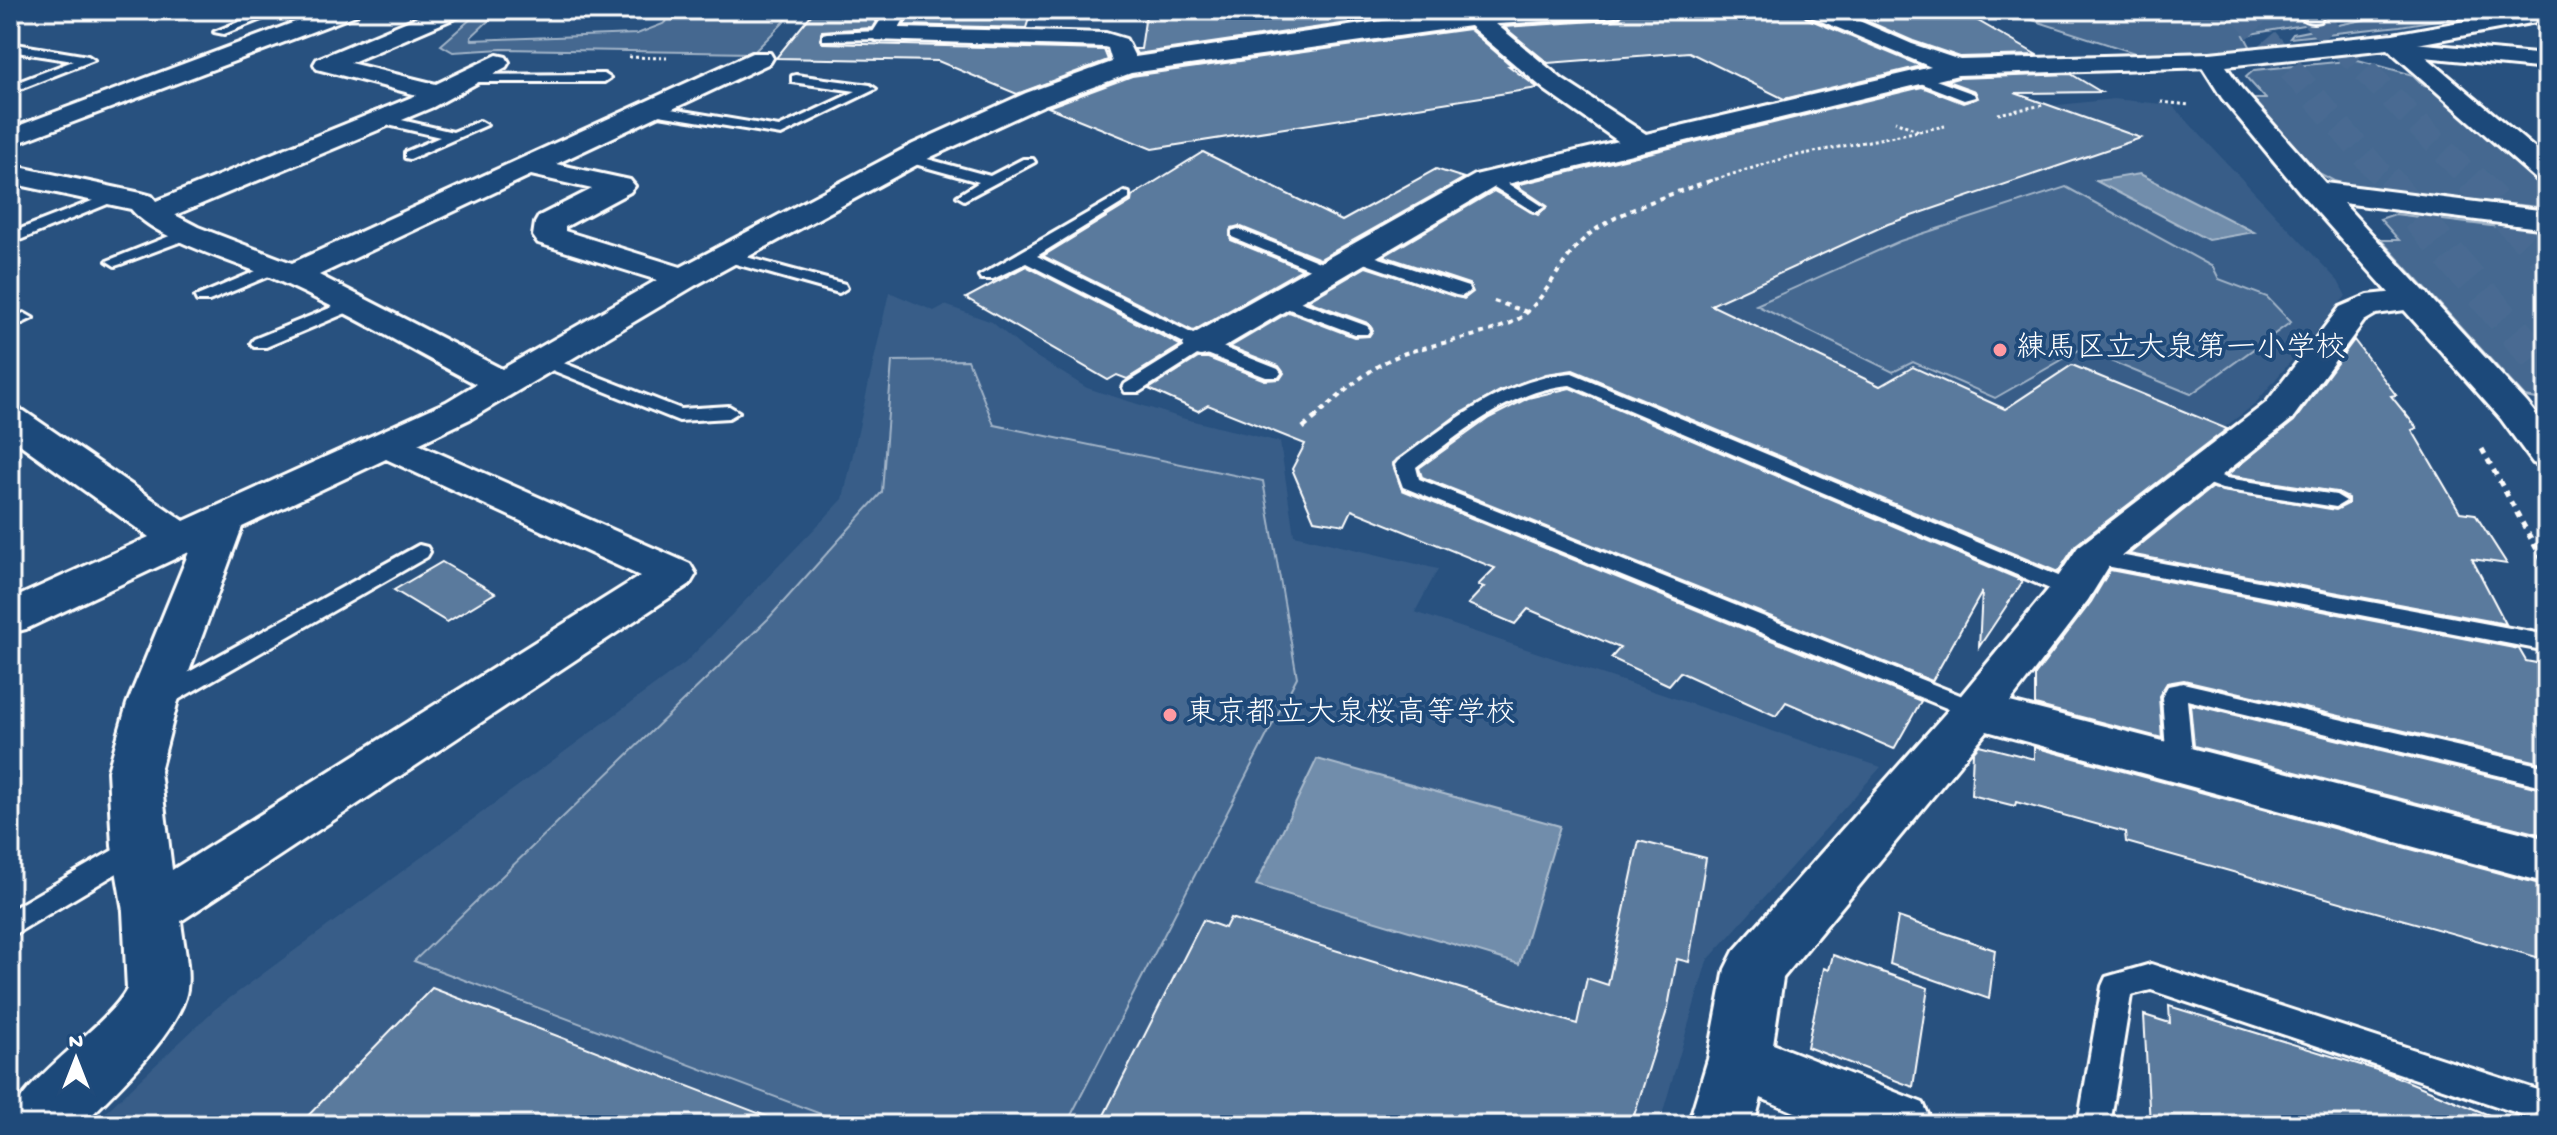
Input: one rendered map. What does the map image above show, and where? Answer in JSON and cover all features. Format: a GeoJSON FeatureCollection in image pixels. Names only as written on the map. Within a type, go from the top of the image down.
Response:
{"type":"FeatureCollection","features":[{"type":"Feature","properties":{"kind":"street"},"geometry":{"type":"LineString","coordinates":[[10,138],[348,10]]}},
{"type":"Feature","properties":{"kind":"street"},"geometry":{"type":"LineString","coordinates":[[441,93],[326,64],[454,10]]}},
{"type":"Feature","properties":{"kind":"street"},"geometry":{"type":"LineString","coordinates":[[898,10],[883,35],[1106,40],[1118,44],[1126,66]]}},
{"type":"Feature","properties":{"kind":"street"},"geometry":{"type":"LineString","coordinates":[[1055,39],[1063,10]]}},
{"type":"Feature","properties":{"kind":"street"},"geometry":{"type":"LineString","coordinates":[[1431,10],[1495,15],[1554,85],[1640,143]]}},
{"type":"Feature","properties":{"kind":"street"},"geometry":{"type":"LineString","coordinates":[[10,618],[459,410],[724,256],[909,158],[1035,99],[1126,66],[1265,34],[1495,15],[1611,10]]}},
{"type":"Feature","properties":{"kind":"street"},"geometry":{"type":"LineString","coordinates":[[1815,10],[1903,49],[1958,68]]}},
{"type":"Feature","properties":{"kind":"street"},"geometry":{"type":"LineString","coordinates":[[1201,345],[1491,179],[1958,68],[2210,60],[2398,45],[2547,13]]}},
{"type":"Feature","properties":{"kind":"street"},"geometry":{"type":"LineString","coordinates":[[273,39],[356,52]]}},
{"type":"Feature","properties":{"kind":"street"},"geometry":{"type":"LineString","coordinates":[[2398,45],[2547,62]]}},
{"type":"Feature","properties":{"kind":"street"},"geometry":{"type":"LineString","coordinates":[[2398,45],[2547,174]]}},
{"type":"Feature","properties":{"kind":"street"},"geometry":{"type":"LineString","coordinates":[[284,271],[532,167],[761,58]]}},
{"type":"Feature","properties":{"kind":"street"},"geometry":{"type":"LineString","coordinates":[[2210,60],[2231,93],[2313,190],[2514,411],[2547,455]]}},
{"type":"Feature","properties":{"kind":"street"},"geometry":{"type":"LineString","coordinates":[[151,214],[441,93],[497,62]]}},
{"type":"Feature","properties":{"kind":"street"},"geometry":{"type":"LineString","coordinates":[[532,167],[620,186],[550,223],[549,236],[684,278]]}},
{"type":"Feature","properties":{"kind":"street"},"geometry":{"type":"LineString","coordinates":[[17,179],[141,202],[151,214],[187,234],[284,271],[503,384]]}},
{"type":"Feature","properties":{"kind":"street"},"geometry":{"type":"LineString","coordinates":[[2313,190],[2547,220]]}},
{"type":"Feature","properties":{"kind":"street"},"geometry":{"type":"LineString","coordinates":[[1721,1125],[1739,1059],[1755,969],[1976,711],[2082,574],[2199,474],[2279,411],[2352,314],[2368,305],[2415,300]]}},
{"type":"Feature","properties":{"kind":"street"},"geometry":{"type":"LineString","coordinates":[[10,419],[203,529]]}},
{"type":"Feature","properties":{"kind":"street"},"geometry":{"type":"LineString","coordinates":[[152,911],[674,574],[386,444]]}},
{"type":"Feature","properties":{"kind":"street"},"geometry":{"type":"LineString","coordinates":[[38,1125],[145,1014],[157,990],[152,911],[139,846],[134,771],[203,529]]}},
{"type":"Feature","properties":{"kind":"street"},"geometry":{"type":"LineString","coordinates":[[1976,711],[2547,861]]}},
{"type":"Feature","properties":{"kind":"street"},"geometry":{"type":"LineString","coordinates":[[1739,1059],[1900,1125]]}},
{"type":"Feature","properties":{"kind":"lane"},"geometry":{"type":"LineString","coordinates":[[220,32],[278,10]]}},
{"type":"Feature","properties":{"kind":"lane"},"geometry":{"type":"LineString","coordinates":[[827,37],[883,35]]}},
{"type":"Feature","properties":{"kind":"lane"},"geometry":{"type":"LineString","coordinates":[[10,47],[88,60],[10,89]]}},
{"type":"Feature","properties":{"kind":"lane"},"geometry":{"type":"LineString","coordinates":[[467,79],[604,78]]}},
{"type":"Feature","properties":{"kind":"lane"},"geometry":{"type":"LineString","coordinates":[[653,110],[781,131],[870,89],[796,79]]}},
{"type":"Feature","properties":{"kind":"lane"},"geometry":{"type":"LineString","coordinates":[[1922,79],[1969,97]]}},
{"type":"Feature","properties":{"kind":"lane"},"geometry":{"type":"LineString","coordinates":[[380,119],[454,136]]}},
{"type":"Feature","properties":{"kind":"lane"},"geometry":{"type":"LineString","coordinates":[[410,155],[480,125]]}},
{"type":"Feature","properties":{"kind":"lane"},"geometry":{"type":"LineString","coordinates":[[909,158],[990,181]]}},
{"type":"Feature","properties":{"kind":"lane"},"geometry":{"type":"LineString","coordinates":[[964,196],[1028,162]]}},
{"type":"Feature","properties":{"kind":"lane"},"geometry":{"type":"LineString","coordinates":[[1491,179],[1536,207]]}},
{"type":"Feature","properties":{"kind":"lane"},"geometry":{"type":"LineString","coordinates":[[10,239],[115,196]]}},
{"type":"Feature","properties":{"kind":"lane"},"geometry":{"type":"LineString","coordinates":[[987,276],[1028,255],[1124,196]]}},
{"type":"Feature","properties":{"kind":"lane"},"geometry":{"type":"LineString","coordinates":[[115,261],[187,234]]}},
{"type":"Feature","properties":{"kind":"lane"},"geometry":{"type":"LineString","coordinates":[[1238,234],[1341,263],[1462,291]]}},
{"type":"Feature","properties":{"kind":"lane"},"geometry":{"type":"LineString","coordinates":[[1028,255],[1201,345],[1272,373]]}},
{"type":"Feature","properties":{"kind":"lane"},"geometry":{"type":"LineString","coordinates":[[724,256],[839,288]]}},
{"type":"Feature","properties":{"kind":"lane"},"geometry":{"type":"LineString","coordinates":[[203,297],[284,271]]}},
{"type":"Feature","properties":{"kind":"lane"},"geometry":{"type":"LineString","coordinates":[[1279,299],[1361,330]]}},
{"type":"Feature","properties":{"kind":"lane"},"geometry":{"type":"LineString","coordinates":[[260,343],[352,304]]}},
{"type":"Feature","properties":{"kind":"lane"},"geometry":{"type":"LineString","coordinates":[[1132,388],[1201,345]]}},
{"type":"Feature","properties":{"kind":"lane"},"geometry":{"type":"LineString","coordinates":[[543,360],[679,415],[729,412]]}},
{"type":"Feature","properties":{"kind":"lane"},"geometry":{"type":"LineString","coordinates":[[1976,711],[1410,483],[1405,465],[1475,416],[1517,393],[1552,378],[1572,379],[2082,574],[2547,643]]}},
{"type":"Feature","properties":{"kind":"lane"},"geometry":{"type":"LineString","coordinates":[[2199,474],[2222,483],[2336,501]]}},
{"type":"Feature","properties":{"kind":"lane"},"geometry":{"type":"LineString","coordinates":[[152,704],[419,552]]}},
{"type":"Feature","properties":{"kind":"lane"},"geometry":{"type":"LineString","coordinates":[[2180,764],[2174,697],[2177,692],[2183,691],[2547,777]]}},
{"type":"Feature","properties":{"kind":"lane"},"geometry":{"type":"LineString","coordinates":[[10,925],[139,846]]}},
{"type":"Feature","properties":{"kind":"lane"},"geometry":{"type":"LineString","coordinates":[[2094,1125],[2117,986],[2151,977],[2547,1108]]}},
{"type":"Feature","properties":{"kind":"path"},"geometry":{"type":"LineString","coordinates":[[2154,101],[2200,106],[2176,61]]}},
{"type":"Feature","properties":{"kind":"path"},"geometry":{"type":"LineString","coordinates":[[1840,98],[1919,131]]}},
{"type":"Feature","properties":{"kind":"path"},"geometry":{"type":"LineString","coordinates":[[1994,115],[2053,104]]}},
{"type":"Feature","properties":{"kind":"path"},"geometry":{"type":"LineString","coordinates":[[1303,428],[1360,379],[1400,355],[1487,331],[1523,316],[1584,238],[1606,224],[1672,193],[1778,160],[1949,125]]}},
{"type":"Feature","properties":{"kind":"shaded area"},"geometry":{"type":"Polygon","coordinates":[[[481,10],[500,10],[471,37],[472,40],[637,34],[663,24],[679,10],[796,10],[753,53],[502,49],[453,52],[441,45],[481,10]]]}},
{"type":"Feature","properties":{"kind":"shaded area"},"geometry":{"type":"Polygon","coordinates":[[[2052,10],[2224,10],[2344,18],[2244,35],[2251,48],[2236,51],[2138,54],[2029,19],[2052,10]]]}},
{"type":"Feature","properties":{"kind":"shaded area"},"geometry":{"type":"Polygon","coordinates":[[[2347,10],[2498,10],[2400,26],[2290,38],[2293,34],[2363,20],[2347,10]]]}},
{"type":"Feature","properties":{"kind":"shaded area"},"geometry":{"type":"Polygon","coordinates":[[[2358,60],[2413,75],[2424,86],[2435,90],[2547,190],[2547,208],[2356,187],[2334,181],[2319,173],[2252,99],[2266,99],[2246,77],[2254,70],[2358,60]]]}},
{"type":"Feature","properties":{"kind":"shaded area","name":"練馬区立大泉第一小学校"},"geometry":{"type":"Polygon","coordinates":[[[2114,99],[2172,105],[2338,281],[2346,296],[2254,405],[2085,533],[1567,288],[2040,107],[2114,99]]]}},
{"type":"Feature","properties":{"kind":"shaded area"},"geometry":{"type":"Polygon","coordinates":[[[2140,174],[2254,232],[2208,240],[2096,181],[2140,174]]]}},
{"type":"Feature","properties":{"kind":"shaded area"},"geometry":{"type":"Polygon","coordinates":[[[2066,187],[2213,267],[2219,279],[2267,297],[2291,322],[2191,394],[2081,349],[1995,398],[1913,362],[1893,372],[1756,305],[1900,241],[2066,187]]]}},
{"type":"Feature","properties":{"kind":"shaded area"},"geometry":{"type":"Polygon","coordinates":[[[2395,214],[2547,233],[2547,405],[2543,400],[2525,397],[2381,240],[2399,240],[2380,219],[2395,214]]]}},
{"type":"Feature","properties":{"kind":"shaded area","name":"東京都立大泉桜高等学校"},"geometry":{"type":"Polygon","coordinates":[[[889,292],[934,311],[945,305],[992,322],[1025,350],[1087,388],[1185,419],[1280,442],[1294,535],[1438,569],[1415,612],[1881,767],[1707,961],[1659,1125],[92,1125],[215,1009],[685,663],[843,499],[889,292]]]}},
{"type":"Feature","properties":{"kind":"shaded area"},"geometry":{"type":"Polygon","coordinates":[[[968,360],[994,425],[1263,481],[1297,677],[1066,1125],[850,1125],[414,961],[768,619],[882,492],[892,361],[968,360]]]}},
{"type":"Feature","properties":{"kind":"shaded area"},"geometry":{"type":"Polygon","coordinates":[[[1317,759],[1560,826],[1519,964],[1256,885],[1317,759]]]}},
{"type":"Feature","properties":{"kind":"building"},"geometry":{"type":"Polygon","coordinates":[[[815,10],[883,10],[872,28],[822,31],[820,40],[823,43],[1104,50],[1108,60],[1017,94],[938,61],[776,58],[815,10]]]}},
{"type":"Feature","properties":{"kind":"building"},"geometry":{"type":"Polygon","coordinates":[[[912,10],[1031,12],[1026,28],[904,25],[912,10]]]}},
{"type":"Feature","properties":{"kind":"building"},"geometry":{"type":"Polygon","coordinates":[[[1155,10],[1437,10],[1137,54],[1134,49],[1141,49],[1146,14],[1155,14],[1155,10]]]}},
{"type":"Feature","properties":{"kind":"building"},"geometry":{"type":"Polygon","coordinates":[[[1625,10],[1801,10],[1806,18],[1921,66],[1784,99],[1689,52],[1548,63],[1504,27],[1611,20],[1620,18],[1625,10]]]}},
{"type":"Feature","properties":{"kind":"building"},"geometry":{"type":"Polygon","coordinates":[[[1842,10],[1959,10],[2037,55],[1960,57],[1913,41],[1842,10]]]}},
{"type":"Feature","properties":{"kind":"building"},"geometry":{"type":"Polygon","coordinates":[[[1469,29],[1538,88],[1152,149],[1048,107],[1132,76],[1469,29]]]}},
{"type":"Feature","properties":{"kind":"building"},"geometry":{"type":"Polygon","coordinates":[[[2071,74],[2101,92],[2015,93],[2141,138],[1888,224],[1711,305],[1880,386],[1913,367],[2005,409],[2072,365],[2227,429],[2076,545],[2058,572],[1573,370],[1546,374],[1500,391],[1457,415],[1393,463],[1402,490],[1921,701],[1894,749],[1786,702],[1776,716],[1680,672],[1669,685],[1611,658],[1620,648],[1528,609],[1515,624],[1468,604],[1484,587],[1478,585],[1495,568],[1352,510],[1345,525],[1314,520],[1292,469],[1305,444],[1208,405],[1198,411],[1149,389],[1198,358],[1208,358],[1265,380],[1280,379],[1284,373],[1279,366],[1230,347],[1289,312],[1354,337],[1369,336],[1373,330],[1368,323],[1308,301],[1366,267],[1464,299],[1473,292],[1469,284],[1384,256],[1494,191],[1538,215],[1547,206],[1516,185],[1922,87],[1963,103],[1978,98],[1975,91],[1947,81],[1958,78],[2071,74]]]}},
{"type":"Feature","properties":{"kind":"building"},"geometry":{"type":"Polygon","coordinates":[[[1203,152],[1342,221],[1436,169],[1464,178],[1320,259],[1239,226],[1231,228],[1231,240],[1302,269],[1193,331],[1043,256],[1131,202],[1132,196],[1203,152]]]}},
{"type":"Feature","properties":{"kind":"building"},"geometry":{"type":"Polygon","coordinates":[[[1026,266],[1180,346],[1127,379],[1117,375],[1108,380],[966,298],[1026,266]]]}},
{"type":"Feature","properties":{"kind":"building"},"geometry":{"type":"Polygon","coordinates":[[[2354,340],[2396,395],[2391,396],[2417,428],[2412,430],[2460,512],[2475,514],[2507,564],[2472,559],[2506,624],[2129,554],[2211,488],[2336,510],[2348,504],[2348,498],[2336,492],[2227,475],[2294,421],[2354,340]]]}},
{"type":"Feature","properties":{"kind":"building"},"geometry":{"type":"Polygon","coordinates":[[[1570,388],[2023,581],[1979,647],[1982,592],[1932,681],[1422,477],[1419,468],[1489,418],[1528,398],[1570,388]]]}},
{"type":"Feature","properties":{"kind":"building"},"geometry":{"type":"Polygon","coordinates":[[[442,562],[495,593],[447,622],[394,590],[442,562]]]}},
{"type":"Feature","properties":{"kind":"building"},"geometry":{"type":"Polygon","coordinates":[[[2110,570],[2519,649],[2526,661],[2547,665],[2547,764],[2184,680],[2167,683],[2159,696],[2162,738],[2035,705],[2035,675],[2091,602],[2110,570]]]}},
{"type":"Feature","properties":{"kind":"building"},"geometry":{"type":"Polygon","coordinates":[[[2190,704],[2547,790],[2547,836],[2194,746],[2190,704]]]}},
{"type":"Feature","properties":{"kind":"building"},"geometry":{"type":"Polygon","coordinates":[[[1979,745],[2034,759],[2034,747],[2547,886],[2547,960],[2126,842],[2125,832],[2016,802],[2015,806],[1971,795],[1973,752],[1979,745]]]}},
{"type":"Feature","properties":{"kind":"building"},"geometry":{"type":"Polygon","coordinates":[[[1639,841],[1706,858],[1689,962],[1677,959],[1668,1007],[1631,1125],[1099,1125],[1203,920],[1225,928],[1230,918],[1577,1024],[1587,978],[1608,985],[1639,841]]]}},
{"type":"Feature","properties":{"kind":"building"},"geometry":{"type":"Polygon","coordinates":[[[1898,917],[1995,950],[1989,999],[1890,964],[1898,917]]]}},
{"type":"Feature","properties":{"kind":"building"},"geometry":{"type":"Polygon","coordinates":[[[1833,955],[1928,988],[1913,1087],[1807,1047],[1824,968],[1829,970],[1833,955]]]}},
{"type":"Feature","properties":{"kind":"building"},"geometry":{"type":"Polygon","coordinates":[[[432,988],[779,1121],[778,1125],[299,1125],[432,988]]]}},
{"type":"Feature","properties":{"kind":"building"},"geometry":{"type":"Polygon","coordinates":[[[2169,1006],[2390,1074],[2513,1125],[2150,1125],[2144,1015],[2170,1023],[2169,1006]]]}},
{"type":"Feature","properties":{"kind":"tunnel"},"geometry":{"type":"LineString","coordinates":[[2241,11],[2386,181]]}},
{"type":"Feature","properties":{"kind":"tunnel"},"geometry":{"type":"LineString","coordinates":[[2312,16],[2473,181]]}},
{"type":"Feature","properties":{"kind":"tunnel"},"geometry":{"type":"LineString","coordinates":[[2385,179],[2547,370]]}},
{"type":"Feature","properties":{"kind":"tunnel"},"geometry":{"type":"LineString","coordinates":[[2471,179],[2547,258]]}},
{"type":"Feature","properties":{"kind":"place","name":"練馬区立大泉第一小学校"},"geometry":{"type":"Point","coordinates":[2000,350]}},
{"type":"Feature","properties":{"kind":"place","name":"東京都立大泉桜高等学校"},"geometry":{"type":"Point","coordinates":[1170,715]}}]}
